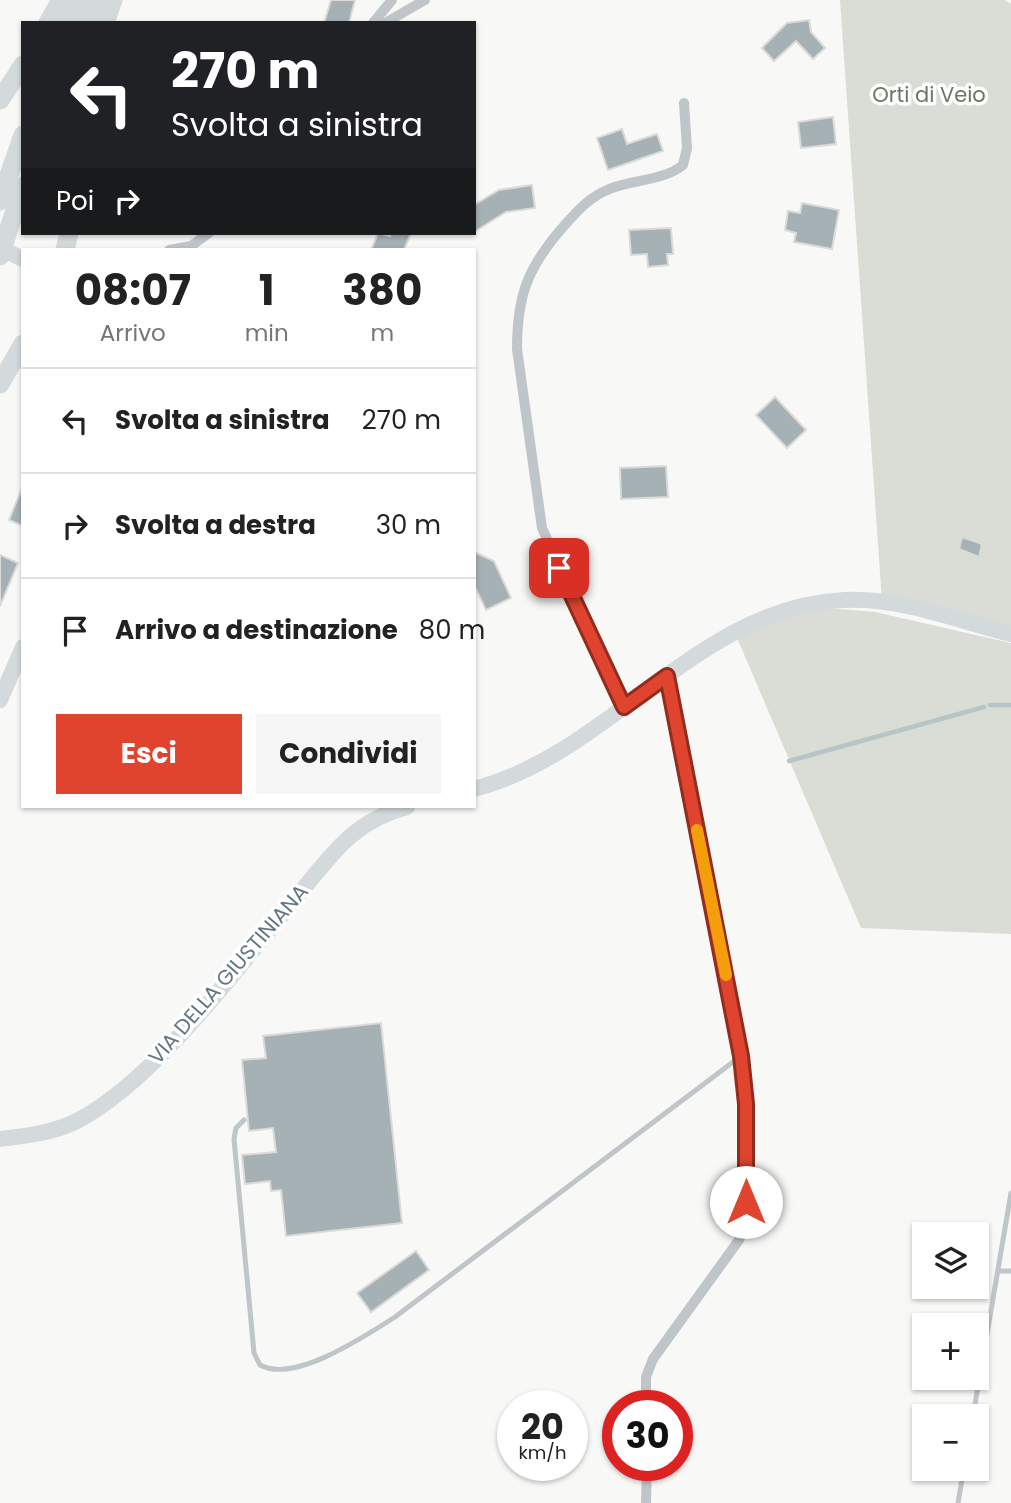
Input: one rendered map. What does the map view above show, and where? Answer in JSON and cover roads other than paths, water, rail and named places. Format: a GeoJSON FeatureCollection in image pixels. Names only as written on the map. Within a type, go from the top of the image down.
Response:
{"type":"FeatureCollection","features":[{"type":"Feature","properties":{"kind":"highway"},"geometry":{"type":"LineString","coordinates":[[49,21],[61,0]]}},
{"type":"Feature","properties":{"kind":"highway"},"geometry":{"type":"LineString","coordinates":[[69,21],[78,0]]}},
{"type":"Feature","properties":{"kind":"highway"},"geometry":{"type":"LineString","coordinates":[[89,21],[98,0]]}},
{"type":"Feature","properties":{"kind":"highway"},"geometry":{"type":"LineString","coordinates":[[106,21],[113,0]]}},
{"type":"Feature","properties":{"kind":"highway"},"geometry":{"type":"LineString","coordinates":[[0,100],[21,68]]}},
{"type":"Feature","properties":{"kind":"highway"},"geometry":{"type":"LineString","coordinates":[[0,201],[21,141]]}},
{"type":"Feature","properties":{"kind":"highway"},"geometry":{"type":"LineString","coordinates":[[0,256],[21,192]]}},
{"type":"Feature","properties":{"kind":"highway"},"geometry":{"type":"LineString","coordinates":[[0,384],[21,347]]}},
{"type":"Feature","properties":{"kind":"street"},"geometry":{"type":"LineString","coordinates":[[375,21],[392,0]]}},
{"type":"Feature","properties":{"kind":"street"},"geometry":{"type":"LineString","coordinates":[[388,21],[425,0]]}},
{"type":"Feature","properties":{"kind":"street"},"geometry":{"type":"LineString","coordinates":[[624,707],[542,528],[517,349],[517,323],[519,305],[533,266],[586,201],[613,188],[673,172],[683,165],[688,148],[684,103]]}},
{"type":"Feature","properties":{"kind":"street"},"geometry":{"type":"LineString","coordinates":[[180,248],[191,246],[206,235]]}},
{"type":"Feature","properties":{"kind":"street"},"geometry":{"type":"LineString","coordinates":[[0,248],[21,258]]}},
{"type":"Feature","properties":{"kind":"street"},"geometry":{"type":"LineString","coordinates":[[476,788],[508,780],[543,763],[695,656],[754,622],[786,609],[819,602],[882,601],[1011,634]]}},
{"type":"Feature","properties":{"kind":"street"},"geometry":{"type":"LineString","coordinates":[[0,700],[21,652]]}},
{"type":"Feature","properties":{"kind":"street"},"geometry":{"type":"LineString","coordinates":[[646,1390],[646,1377],[653,1359],[739,1240],[746,1226],[746,1104],[741,1056],[667,676]]}},
{"type":"Feature","properties":{"kind":"street","name":"VIA DELLA GIUSTINIANA"},"geometry":{"type":"LineString","coordinates":[[0,1139],[66,1126],[98,1109],[118,1093],[219,991],[343,842],[374,817],[404,808]]}},
{"type":"Feature","properties":{"kind":"street"},"geometry":{"type":"LineString","coordinates":[[646,1503],[647,1481]]}},
{"type":"Feature","properties":{"kind":"lane"},"geometry":{"type":"LineString","coordinates":[[244,1120],[236,1128],[234,1139],[254,1353],[260,1365],[277,1371],[304,1365],[352,1343],[395,1317],[741,1056]]}},
{"type":"Feature","properties":{"kind":"lane"},"geometry":{"type":"LineString","coordinates":[[975,1404],[1011,1193]]}},
{"type":"Feature","properties":{"kind":"lane"},"geometry":{"type":"LineString","coordinates":[[998,1270],[1011,1271]]}},
{"type":"Feature","properties":{"kind":"lane"},"geometry":{"type":"LineString","coordinates":[[958,1503],[962,1481]]}},
{"type":"Feature","properties":{"kind":"waterway"},"geometry":{"type":"LineString","coordinates":[[990,705],[1011,705]]}},
{"type":"Feature","properties":{"kind":"waterway"},"geometry":{"type":"LineString","coordinates":[[789,761],[984,707]]}},
{"type":"Feature","properties":{"kind":"park label","name":"Orti di Veio"},"geometry":{"type":"Point","coordinates":[929,94]}}]}
